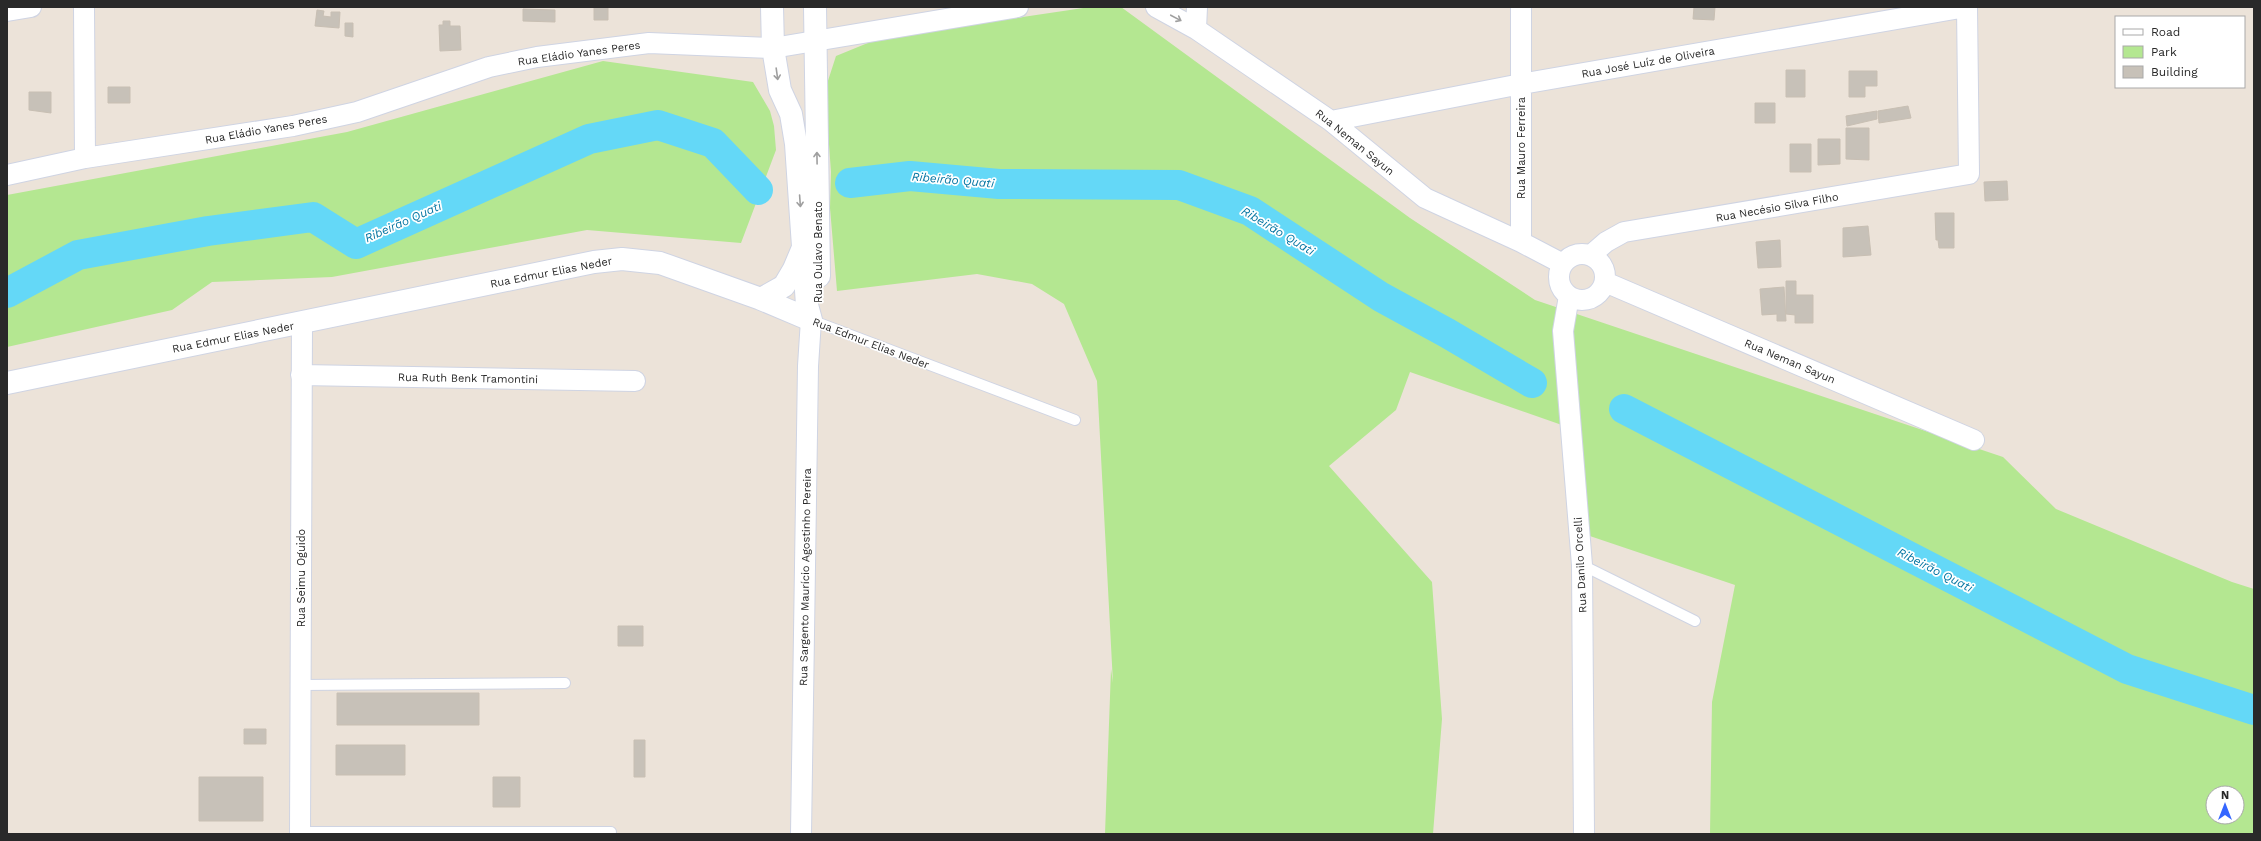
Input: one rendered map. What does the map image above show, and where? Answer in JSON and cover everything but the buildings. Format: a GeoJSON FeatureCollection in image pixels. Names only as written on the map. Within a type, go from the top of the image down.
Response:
{"type":"FeatureCollection","features":[{"type":"Feature","properties":{"kind":"street"},"geometry":{"type":"LineString","coordinates":[[7,11],[31,7]]}},
{"type":"Feature","properties":{"kind":"street"},"geometry":{"type":"LineString","coordinates":[[84,7],[85,158]]}},
{"type":"Feature","properties":{"kind":"street","name":"Rua Oulavo Benato"},"geometry":{"type":"LineString","coordinates":[[772,7],[773,48],[780,90],[790,114],[796,144],[807,305],[811,320]]}},
{"type":"Feature","properties":{"kind":"street","name":"Rua Oulavo Benato"},"geometry":{"type":"LineString","coordinates":[[811,320],[820,306],[815,7]]}},
{"type":"Feature","properties":{"kind":"street","name":"Rua Eládio Yanes Peres"},"geometry":{"type":"LineString","coordinates":[[7,175],[85,158],[293,126],[350,114],[489,67],[537,57],[649,43],[773,48],[1018,7]]}},
{"type":"Feature","properties":{"kind":"street","name":"Rua Neman Sayun"},"geometry":{"type":"LineString","coordinates":[[1156,7],[1196,29],[1331,121],[1425,198],[1521,242]]}},
{"type":"Feature","properties":{"kind":"street"},"geometry":{"type":"LineString","coordinates":[[1196,29],[1197,7]]}},
{"type":"Feature","properties":{"kind":"street","name":"Rua Mauro Ferreira"},"geometry":{"type":"LineString","coordinates":[[1521,7],[1521,242]]}},
{"type":"Feature","properties":{"kind":"street","name":"Rua José Luíz de Oliveira"},"geometry":{"type":"LineString","coordinates":[[1331,121],[1521,84],[1966,7]]}},
{"type":"Feature","properties":{"kind":"street","name":"Rua Necésio Silva Filho"},"geometry":{"type":"LineString","coordinates":[[1591,255],[1606,242],[1624,232],[1969,174],[1966,7]]}},
{"type":"Feature","properties":{"kind":"street"},"geometry":{"type":"LineString","coordinates":[[1521,242],[1563,264]]}},
{"type":"Feature","properties":{"kind":"street"},"geometry":{"type":"LineString","coordinates":[[761,299],[784,286],[794,269],[803,247]]}},
{"type":"Feature","properties":{"kind":"street"},"geometry":{"type":"LineString","coordinates":[[1580,253],[1591,255],[1600,261],[1604,267],[1605,282],[1598,295],[1591,298],[1576,299],[1569,296],[1560,285],[1559,277],[1563,264],[1574,255],[1580,253]]}},
{"type":"Feature","properties":{"kind":"street","name":"Rua Edmur Elias Neder"},"geometry":{"type":"LineString","coordinates":[[7,383],[594,262],[622,259],[660,263],[761,299],[811,320]]}},
{"type":"Feature","properties":{"kind":"street","name":"Rua Neman Sayun"},"geometry":{"type":"LineString","coordinates":[[1605,282],[1974,440]]}},
{"type":"Feature","properties":{"kind":"street","name":"Rua Danilo Orcelli"},"geometry":{"type":"LineString","coordinates":[[1569,296],[1563,331],[1582,565],[1584,834]]}},
{"type":"Feature","properties":{"kind":"street","name":"Rua Sargento Maurício Agostinho Pereira"},"geometry":{"type":"LineString","coordinates":[[801,834],[808,366],[811,320]]}},
{"type":"Feature","properties":{"kind":"street","name":"Rua Seimu Oguido"},"geometry":{"type":"LineString","coordinates":[[300,833],[302,323]]}},
{"type":"Feature","properties":{"kind":"street","name":"Rua Ruth Benk Tramontini"},"geometry":{"type":"LineString","coordinates":[[301,376],[635,381]]}},
{"type":"Feature","properties":{"kind":"lane","name":"Rua Edmur Elias Neder"},"geometry":{"type":"LineString","coordinates":[[811,320],[1075,420]]}},
{"type":"Feature","properties":{"kind":"lane"},"geometry":{"type":"LineString","coordinates":[[1582,565],[1695,621]]}},
{"type":"Feature","properties":{"kind":"lane"},"geometry":{"type":"LineString","coordinates":[[300,685],[565,683]]}},
{"type":"Feature","properties":{"kind":"lane"},"geometry":{"type":"LineString","coordinates":[[300,833],[611,832]]}},
{"type":"Feature","properties":{"kind":"green space"},"geometry":{"type":"Polygon","coordinates":[[[1090,7],[1121,7],[1410,218],[1535,300],[2003,457],[2056,509],[2232,582],[2254,589],[2254,834],[1710,834],[1712,702],[1735,585],[1575,531],[1579,431],[1410,372],[1396,410],[1329,466],[1432,582],[1442,719],[1433,834],[1105,834],[1111,669],[1113,683],[1097,381],[1064,304],[1032,284],[977,274],[837,291],[830,208],[831,172],[825,90],[836,56],[880,38],[1090,7]]]}},
{"type":"Feature","properties":{"kind":"green space"},"geometry":{"type":"Polygon","coordinates":[[[603,61],[753,82],[770,111],[774,126],[776,150],[741,243],[587,230],[332,277],[212,282],[172,310],[7,347],[7,195],[347,132],[603,61]]]}},
{"type":"Feature","properties":{"kind":"waterway","name":"Ribeirão Quati"},"geometry":{"type":"LineString","coordinates":[[7,293],[78,255],[208,231],[313,217],[356,244],[589,139],[658,125],[713,143],[758,190]]}},
{"type":"Feature","properties":{"kind":"waterway","name":"Ribeirão Quati"},"geometry":{"type":"LineString","coordinates":[[850,183],[910,176],[999,184],[1179,185],[1250,211],[1381,297],[1447,333],[1532,383]]}},
{"type":"Feature","properties":{"kind":"waterway","name":"Ribeirão Quati"},"geometry":{"type":"LineString","coordinates":[[1624,409],[2127,669],[2254,710]]}}]}
